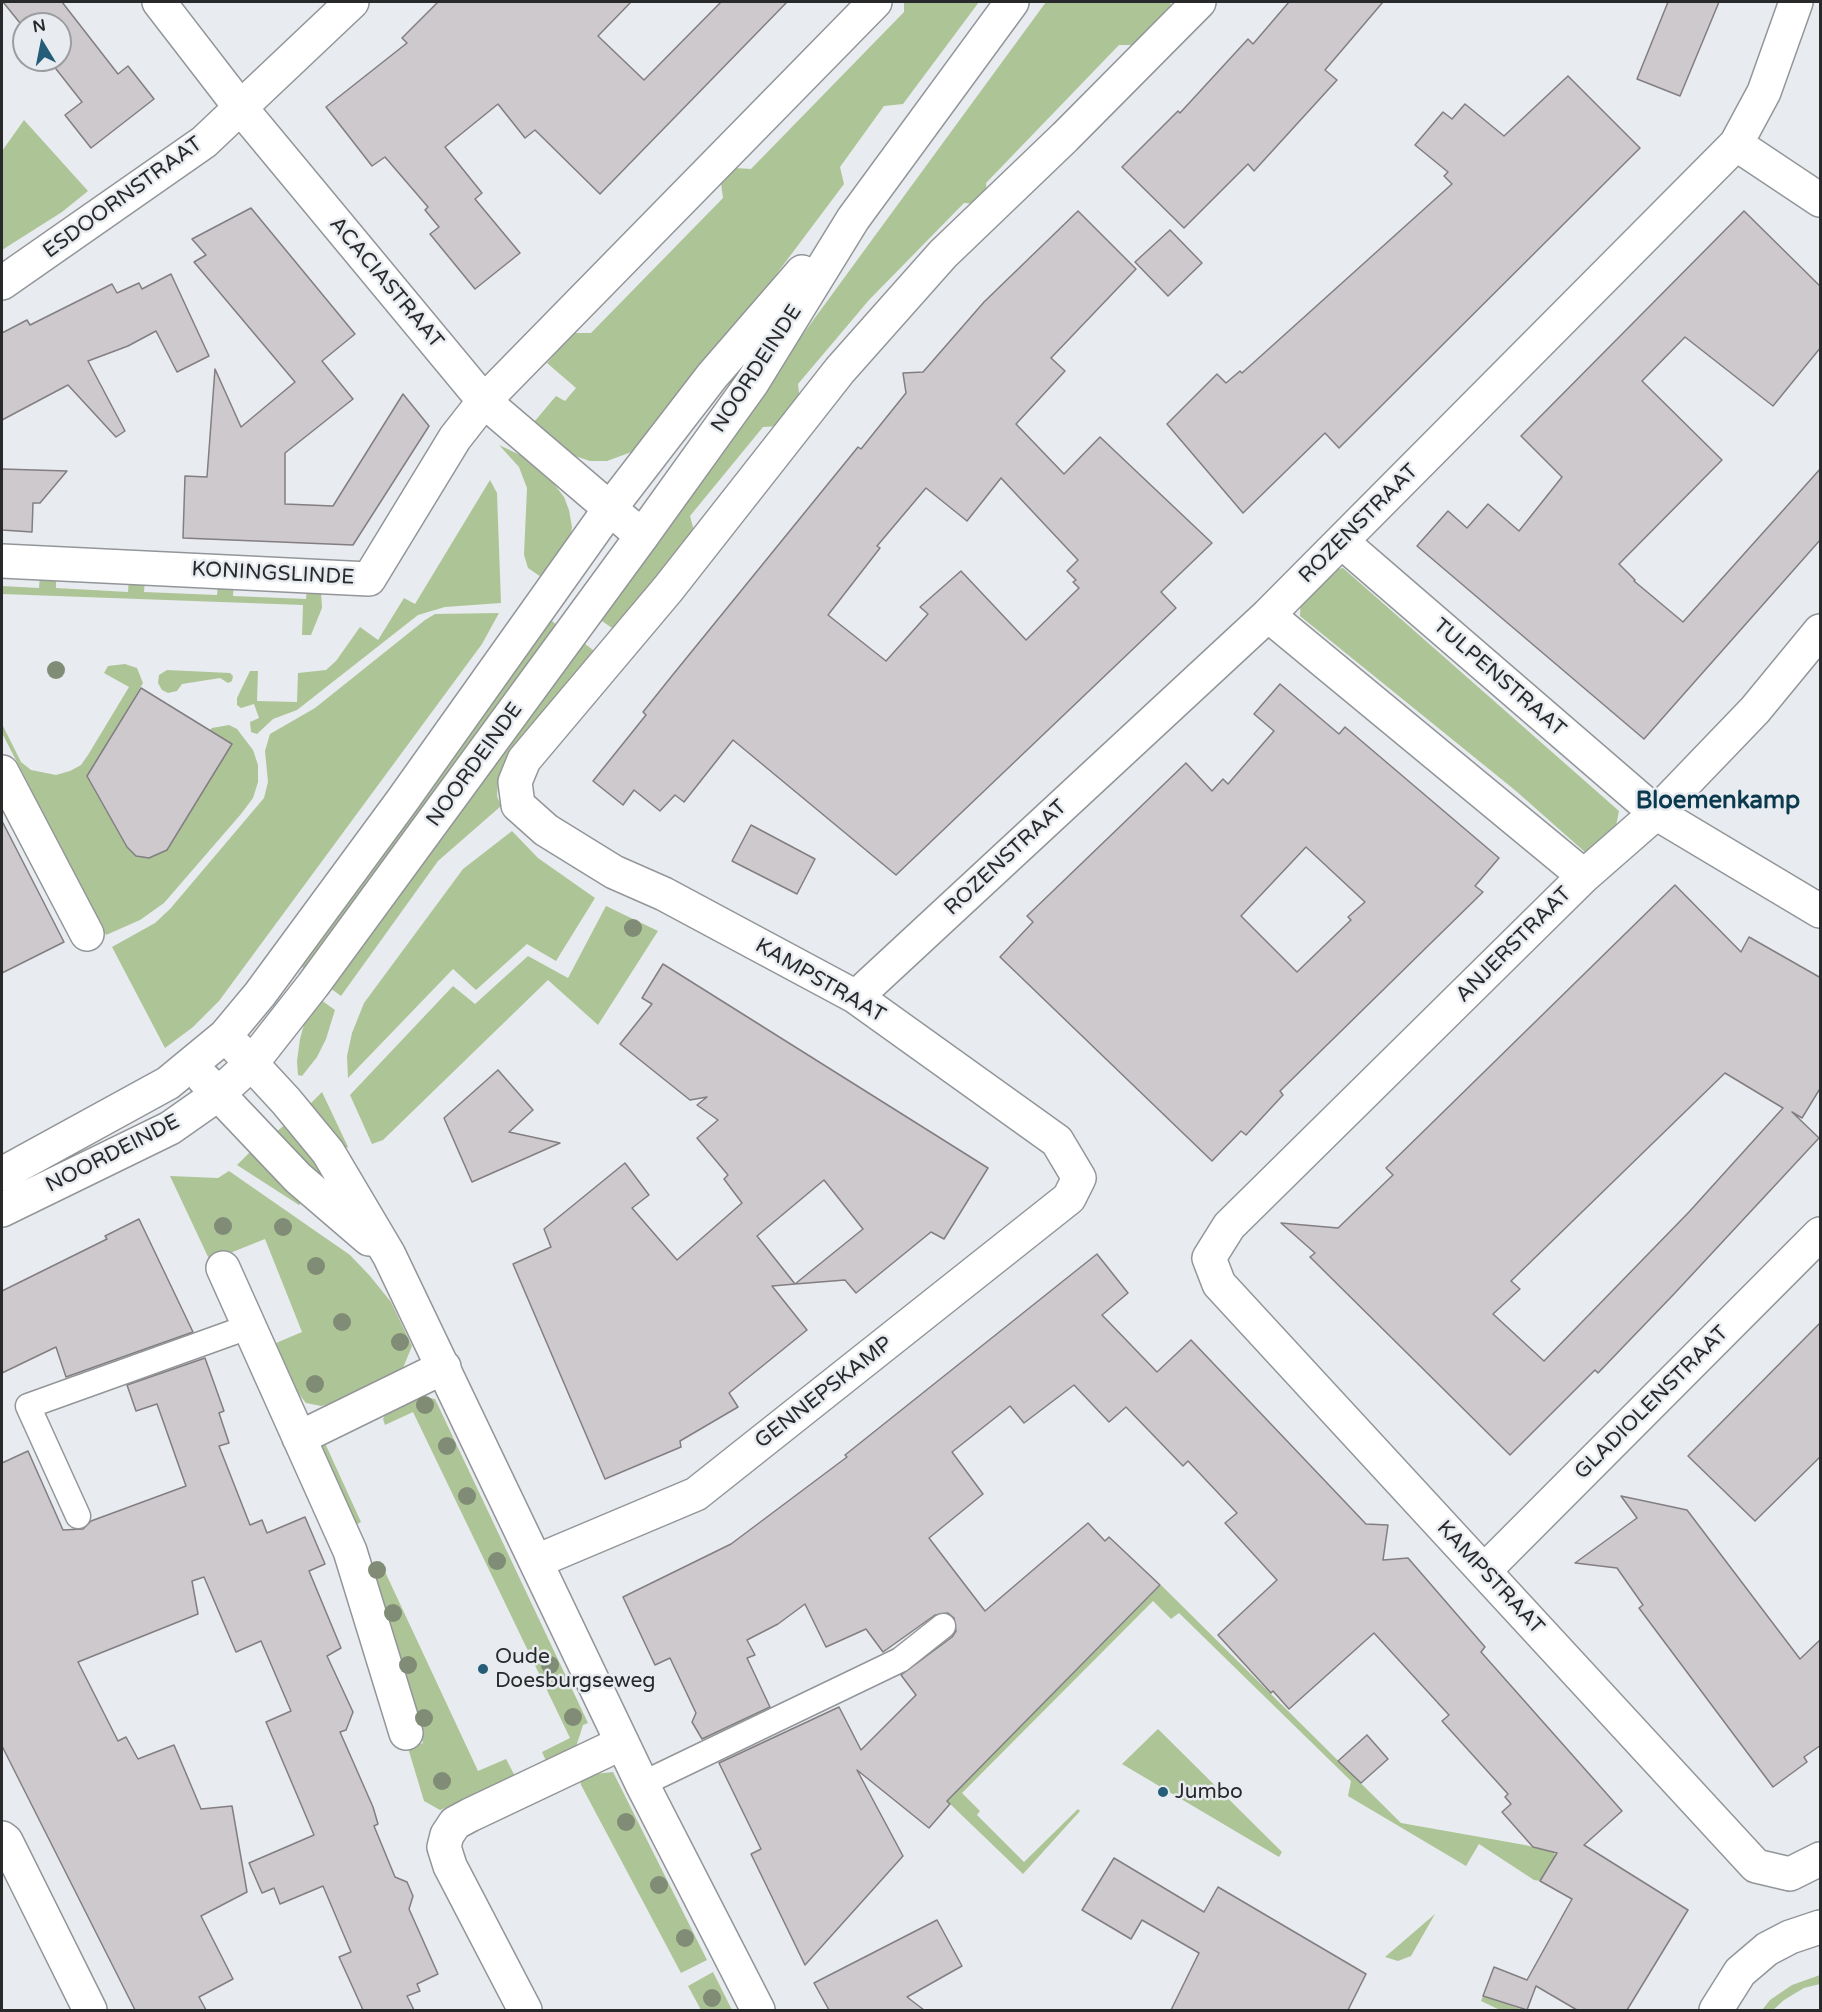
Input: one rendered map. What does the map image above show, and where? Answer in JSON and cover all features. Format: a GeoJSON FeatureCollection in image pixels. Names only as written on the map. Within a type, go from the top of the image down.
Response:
{"type":"FeatureCollection","features":[{"type":"Feature","properties":{"kind":"street","name":"ACACIASTRAAT"},"geometry":{"type":"LineString","coordinates":[[159,2],[240,107],[484,401],[611,507],[642,536]]}},
{"type":"Feature","properties":{"kind":"street","name":"ESDOORNSTRAAT"},"geometry":{"type":"LineString","coordinates":[[2,283],[204,142],[319,36],[352,2]]}},
{"type":"Feature","properties":{"kind":"street"},"geometry":{"type":"LineString","coordinates":[[484,401],[875,2]]}},
{"type":"Feature","properties":{"kind":"street","name":"NOORDEINDE"},"geometry":{"type":"LineString","coordinates":[[2,1210],[170,1128],[217,1095],[251,1064],[313,986],[642,536],[752,382],[853,219],[1012,2]]}},
{"type":"Feature","properties":{"kind":"street","name":"NOORDEINDE"},"geometry":{"type":"LineString","coordinates":[[533,821],[518,805],[515,782],[524,760],[668,589],[840,370],[943,254],[1065,137],[1199,2]]}},
{"type":"Feature","properties":{"kind":"street","name":"ROZENSTRAAT"},"geometry":{"type":"LineString","coordinates":[[856,998],[1268,615],[1736,144],[1764,92],[1796,2]]}},
{"type":"Feature","properties":{"kind":"street"},"geometry":{"type":"LineString","coordinates":[[1736,144],[1821,200]]}},
{"type":"Feature","properties":{"kind":"street","name":"NOORDEINDE"},"geometry":{"type":"LineString","coordinates":[[2,1174],[168,1083],[225,1036],[260,994],[402,801],[611,507],[712,376],[796,278],[853,219]]}},
{"type":"Feature","properties":{"kind":"street","name":"KONINGSLINDE"},"geometry":{"type":"LineString","coordinates":[[2,561],[369,579],[455,438],[484,401]]}},
{"type":"Feature","properties":{"kind":"street","name":"TULPENSTRAAT"},"geometry":{"type":"LineString","coordinates":[[1342,542],[1656,813],[1821,911]]}},
{"type":"Feature","properties":{"kind":"street"},"geometry":{"type":"LineString","coordinates":[[1268,615],[1584,876]]}},
{"type":"Feature","properties":{"kind":"street","name":"ANJERSTRAAT"},"geometry":{"type":"LineString","coordinates":[[1209,1258],[1229,1226],[1584,876],[1656,813],[1755,710],[1821,631]]}},
{"type":"Feature","properties":{"kind":"street"},"geometry":{"type":"LineString","coordinates":[[2,772],[87,934]]}},
{"type":"Feature","properties":{"kind":"street","name":"KAMPSTRAAT"},"geometry":{"type":"LineString","coordinates":[[533,821],[614,872],[664,894],[856,998],[1057,1141],[1079,1178]]}},
{"type":"Feature","properties":{"kind":"street"},"geometry":{"type":"LineString","coordinates":[[225,1036],[328,1152],[389,1255],[642,1784],[758,2010]]}},
{"type":"Feature","properties":{"kind":"street"},"geometry":{"type":"LineString","coordinates":[[192,1065],[217,1095],[298,1178],[389,1255]]}},
{"type":"Feature","properties":{"kind":"street","name":"GENNEPSKAMP"},"geometry":{"type":"LineString","coordinates":[[537,1561],[696,1494],[1069,1198],[1079,1178]]}},
{"type":"Feature","properties":{"kind":"street","name":"GLADIOLENSTRAAT"},"geometry":{"type":"LineString","coordinates":[[1484,1571],[1821,1234]]}},
{"type":"Feature","properties":{"kind":"street","name":"KAMPSTRAAT"},"geometry":{"type":"LineString","coordinates":[[1209,1258],[1219,1284],[1756,1866],[1790,1874],[1821,1859]]}},
{"type":"Feature","properties":{"kind":"street"},"geometry":{"type":"LineString","coordinates":[[223,1268],[350,1551],[406,1734]]}},
{"type":"Feature","properties":{"kind":"street"},"geometry":{"type":"LineString","coordinates":[[299,1438],[444,1367]]}},
{"type":"Feature","properties":{"kind":"street"},"geometry":{"type":"LineString","coordinates":[[525,2010],[450,1866],[444,1847],[447,1834],[455,1823],[622,1743]]}},
{"type":"Feature","properties":{"kind":"street"},"geometry":{"type":"LineString","coordinates":[[2,1838],[6,1841],[90,2010]]}},
{"type":"Feature","properties":{"kind":"street"},"geometry":{"type":"LineString","coordinates":[[1716,2010],[1740,1972],[1758,1956],[1790,1936],[1821,1927]]}},
{"type":"Feature","properties":{"kind":"lane"},"geometry":{"type":"LineString","coordinates":[[78,1516],[28,1406],[248,1328]]}},
{"type":"Feature","properties":{"kind":"lane"},"geometry":{"type":"LineString","coordinates":[[642,1784],[900,1660],[943,1626]]}},
{"type":"Feature","properties":{"kind":"green space"},"geometry":{"type":"Polygon","coordinates":[[[904,2],[979,2],[903,104],[884,106],[840,167],[844,184],[745,316],[637,450],[607,461],[590,461],[575,456],[534,422],[556,396],[565,401],[576,388],[547,363],[573,333],[591,333],[723,198],[721,183],[735,168],[751,169],[904,12],[904,2]]]}},
{"type":"Feature","properties":{"kind":"green space"},"geometry":{"type":"Polygon","coordinates":[[[1046,2],[1170,2],[1172,10],[1137,45],[1119,45],[986,183],[987,195],[978,204],[964,203],[869,300],[798,384],[800,402],[780,426],[763,427],[690,516],[694,531],[615,630],[596,617],[1046,2]]]}},
{"type":"Feature","properties":{"kind":"green space"},"geometry":{"type":"Polygon","coordinates":[[[24,120],[88,191],[62,212],[2,250],[2,151],[24,120]]]}},
{"type":"Feature","properties":{"kind":"green space"},"geometry":{"type":"Polygon","coordinates":[[[499,445],[520,455],[554,484],[564,497],[569,510],[572,527],[570,543],[547,581],[528,568],[524,555],[527,488],[519,467],[499,445]]]}},
{"type":"Feature","properties":{"kind":"green space"},"geometry":{"type":"Polygon","coordinates":[[[490,480],[497,493],[501,603],[445,607],[418,615],[297,710],[273,719],[257,734],[251,732],[250,722],[259,718],[254,704],[241,708],[237,705],[237,698],[250,671],[258,671],[257,701],[297,702],[298,673],[326,670],[336,661],[360,627],[378,640],[404,598],[415,604],[490,480]]]}},
{"type":"Feature","properties":{"kind":"green space"},"geometry":{"type":"Polygon","coordinates":[[[1343,568],[1619,811],[1615,831],[1586,853],[1516,791],[1300,616],[1301,592],[1319,573],[1343,568]]]}},
{"type":"Feature","properties":{"kind":"green space"},"geometry":{"type":"Polygon","coordinates":[[[40,574],[56,575],[56,588],[128,592],[129,578],[145,579],[144,592],[217,595],[218,582],[234,582],[233,596],[306,599],[307,586],[321,592],[322,608],[311,635],[302,635],[303,605],[2,594],[2,586],[39,588],[40,574]]]}},
{"type":"Feature","properties":{"kind":"green space"},"geometry":{"type":"Polygon","coordinates":[[[499,613],[482,644],[219,1001],[193,1027],[165,1048],[112,947],[155,923],[170,909],[264,798],[268,782],[265,751],[270,734],[315,708],[435,614],[499,613]]]}},
{"type":"Feature","properties":{"kind":"green space"},"geometry":{"type":"Polygon","coordinates":[[[548,618],[562,629],[309,972],[297,963],[548,618]]]}},
{"type":"Feature","properties":{"kind":"green space"},"geometry":{"type":"Polygon","coordinates":[[[580,640],[593,650],[595,656],[503,769],[498,782],[497,796],[501,806],[438,861],[341,996],[326,985],[580,640]]]}},
{"type":"Feature","properties":{"kind":"green space"},"geometry":{"type":"Polygon","coordinates":[[[125,664],[137,668],[143,683],[87,776],[132,853],[149,858],[168,849],[232,744],[210,730],[212,728],[229,725],[237,729],[253,750],[258,765],[258,782],[253,798],[241,814],[164,903],[140,920],[106,935],[2,733],[2,724],[21,762],[31,770],[56,775],[70,771],[81,765],[129,687],[104,673],[108,666],[125,664]]]}},
{"type":"Feature","properties":{"kind":"green space"},"geometry":{"type":"Polygon","coordinates":[[[167,670],[230,673],[233,676],[232,681],[228,683],[220,678],[182,684],[177,691],[168,693],[162,690],[158,683],[159,675],[167,670]]]}},
{"type":"Feature","properties":{"kind":"green space"},"geometry":{"type":"Polygon","coordinates":[[[512,831],[538,858],[595,898],[556,961],[527,944],[476,990],[453,969],[348,1078],[347,1056],[352,1033],[364,1003],[463,869],[512,831]]]}},
{"type":"Feature","properties":{"kind":"green space"},"geometry":{"type":"Polygon","coordinates":[[[606,906],[658,931],[598,1025],[548,980],[383,1140],[372,1144],[350,1095],[453,986],[475,1004],[528,956],[568,978],[606,906]]]}},
{"type":"Feature","properties":{"kind":"green space"},"geometry":{"type":"Polygon","coordinates":[[[317,997],[335,1010],[326,1039],[317,1057],[302,1076],[298,1075],[297,1061],[300,1039],[306,1017],[317,997]]]}},
{"type":"Feature","properties":{"kind":"green space"},"geometry":{"type":"Polygon","coordinates":[[[322,1092],[348,1147],[343,1150],[310,1104],[322,1092]]]}},
{"type":"Feature","properties":{"kind":"green space"},"geometry":{"type":"Polygon","coordinates":[[[287,1123],[329,1173],[323,1184],[275,1133],[287,1123]]]}},
{"type":"Feature","properties":{"kind":"green space"},"geometry":{"type":"Polygon","coordinates":[[[250,1152],[303,1201],[299,1205],[237,1165],[250,1152]]]}},
{"type":"Feature","properties":{"kind":"green space"},"geometry":{"type":"Polygon","coordinates":[[[229,1171],[350,1255],[370,1276],[391,1302],[412,1346],[403,1368],[335,1403],[321,1406],[306,1403],[298,1393],[276,1343],[302,1332],[265,1239],[210,1261],[170,1176],[218,1178],[229,1171]]]}},
{"type":"Feature","properties":{"kind":"green space"},"geometry":{"type":"Polygon","coordinates":[[[415,1396],[435,1399],[588,1723],[583,1725],[574,1753],[548,1765],[542,1752],[570,1738],[413,1412],[385,1425],[383,1419],[386,1413],[415,1396]]]}},
{"type":"Feature","properties":{"kind":"green space"},"geometry":{"type":"Polygon","coordinates":[[[324,1441],[361,1522],[350,1528],[320,1448],[324,1441]]]}},
{"type":"Feature","properties":{"kind":"green space"},"geometry":{"type":"Polygon","coordinates":[[[380,1561],[478,1771],[506,1759],[516,1778],[440,1810],[424,1801],[408,1748],[423,1743],[388,1615],[367,1566],[380,1561]]]}},
{"type":"Feature","properties":{"kind":"green space"},"geometry":{"type":"Polygon","coordinates":[[[1161,1585],[1401,1823],[1554,1852],[1555,1856],[1540,1881],[1534,1880],[1479,1844],[1466,1866],[1348,1796],[1351,1781],[1179,1613],[1171,1619],[1153,1601],[962,1793],[980,1811],[977,1815],[1024,1862],[1078,1809],[1080,1811],[1023,1874],[947,1801],[1161,1585]]]}},
{"type":"Feature","properties":{"kind":"green space"},"geometry":{"type":"Polygon","coordinates":[[[1158,1729],[1282,1852],[1279,1857],[1122,1764],[1158,1729]]]}},
{"type":"Feature","properties":{"kind":"green space"},"geometry":{"type":"Polygon","coordinates":[[[613,1772],[707,1960],[681,1973],[581,1785],[580,1780],[587,1775],[613,1772]]]}},
{"type":"Feature","properties":{"kind":"green space"},"geometry":{"type":"Polygon","coordinates":[[[1435,1914],[1411,1956],[1398,1961],[1385,1957],[1435,1914]]]}},
{"type":"Feature","properties":{"kind":"green space"},"geometry":{"type":"Polygon","coordinates":[[[713,1972],[732,2010],[701,2010],[688,1986],[713,1972]]]}},
{"type":"Feature","properties":{"kind":"green space"},"geometry":{"type":"Polygon","coordinates":[[[1820,1975],[1820,1984],[1804,1988],[1773,2010],[1762,2010],[1770,2000],[1792,1985],[1820,1975]]]}},
{"type":"Feature","properties":{"kind":"green space"},"geometry":{"type":"Polygon","coordinates":[[[1483,1996],[1523,2010],[1500,2010],[1481,2001],[1483,1996]]]}},
{"type":"Feature","properties":{"kind":"building"},"geometry":{"type":"Polygon","coordinates":[[[3,2],[62,2],[70,12],[12,12],[3,2]]]}},
{"type":"Feature","properties":{"kind":"building"},"geometry":{"type":"Polygon","coordinates":[[[438,2],[631,2],[598,36],[644,80],[721,2],[787,2],[600,194],[535,130],[525,138],[498,104],[445,147],[482,193],[475,199],[520,253],[475,289],[430,234],[439,227],[425,210],[428,207],[385,157],[372,166],[326,107],[407,43],[402,38],[438,2]]]}},
{"type":"Feature","properties":{"kind":"building"},"geometry":{"type":"Polygon","coordinates":[[[1289,2],[1383,2],[1325,70],[1337,80],[1254,171],[1248,164],[1184,228],[1122,167],[1178,111],[1180,113],[1248,39],[1253,44],[1289,2]]]}},
{"type":"Feature","properties":{"kind":"building"},"geometry":{"type":"Polygon","coordinates":[[[1668,2],[1719,2],[1680,96],[1637,79],[1668,2]]]}},
{"type":"Feature","properties":{"kind":"building"},"geometry":{"type":"Polygon","coordinates":[[[72,15],[118,74],[128,66],[154,99],[91,148],[65,115],[82,102],[58,72],[72,72],[72,15]]]}},
{"type":"Feature","properties":{"kind":"building"},"geometry":{"type":"Polygon","coordinates":[[[1568,76],[1640,148],[1339,448],[1325,433],[1243,513],[1167,424],[1217,374],[1226,383],[1240,371],[1242,373],[1452,184],[1444,176],[1448,172],[1415,145],[1443,112],[1452,119],[1465,104],[1504,136],[1568,76]]]}},
{"type":"Feature","properties":{"kind":"building"},"geometry":{"type":"Polygon","coordinates":[[[251,208],[355,334],[322,361],[353,399],[285,453],[285,504],[333,506],[403,394],[429,426],[353,545],[183,538],[185,476],[207,477],[215,369],[241,427],[295,382],[194,262],[206,255],[192,239],[251,208]]]}},
{"type":"Feature","properties":{"kind":"building"},"geometry":{"type":"Polygon","coordinates":[[[1078,211],[1136,269],[1051,358],[1065,371],[1016,424],[1064,474],[1100,437],[1212,543],[1161,592],[1176,608],[896,875],[733,740],[684,802],[675,795],[660,811],[634,790],[623,805],[593,781],[646,715],[643,712],[671,677],[858,447],[861,449],[906,393],[903,373],[923,372],[984,302],[1078,211]],[[1001,478],[967,521],[926,488],[877,546],[880,548],[828,615],[886,661],[928,614],[920,607],[961,571],[1026,640],[1079,588],[1073,582],[1076,580],[1067,571],[1078,560],[1001,478]]]}},
{"type":"Feature","properties":{"kind":"building"},"geometry":{"type":"Polygon","coordinates":[[[1744,211],[1821,287],[1821,347],[1773,406],[1685,337],[1642,381],[1722,460],[1619,564],[1634,581],[1683,622],[1821,468],[1821,539],[1644,739],[1417,546],[1448,511],[1467,528],[1488,504],[1519,531],[1562,477],[1521,436],[1744,211]]]}},
{"type":"Feature","properties":{"kind":"building"},"geometry":{"type":"Polygon","coordinates":[[[1170,230],[1202,263],[1168,296],[1135,262],[1170,230]]]}},
{"type":"Feature","properties":{"kind":"building"},"geometry":{"type":"Polygon","coordinates":[[[171,274],[209,356],[177,372],[156,331],[128,346],[88,361],[125,431],[116,437],[68,385],[2,420],[2,333],[27,320],[30,325],[112,284],[117,293],[139,283],[142,289],[171,274]]]}},
{"type":"Feature","properties":{"kind":"building"},"geometry":{"type":"Polygon","coordinates":[[[2,469],[67,471],[40,503],[33,503],[32,532],[2,530],[2,469]]]}},
{"type":"Feature","properties":{"kind":"building"},"geometry":{"type":"Polygon","coordinates":[[[1280,684],[1339,734],[1345,727],[1499,858],[1475,886],[1483,892],[1280,1091],[1283,1095],[1246,1135],[1241,1131],[1212,1161],[1000,957],[1033,922],[1027,916],[1186,763],[1212,791],[1223,779],[1228,784],[1274,731],[1254,714],[1280,684]],[[1306,847],[1241,916],[1297,972],[1351,920],[1348,917],[1365,902],[1306,847]]]}},
{"type":"Feature","properties":{"kind":"building"},"geometry":{"type":"Polygon","coordinates":[[[141,688],[232,744],[167,850],[149,858],[136,856],[127,847],[87,776],[141,688]]]}},
{"type":"Feature","properties":{"kind":"building"},"geometry":{"type":"Polygon","coordinates":[[[2,821],[64,942],[2,973],[2,821]]]}},
{"type":"Feature","properties":{"kind":"building"},"geometry":{"type":"Polygon","coordinates":[[[751,825],[815,859],[797,894],[732,861],[751,825]]]}},
{"type":"Feature","properties":{"kind":"building"},"geometry":{"type":"Polygon","coordinates":[[[1675,885],[1741,952],[1749,937],[1821,978],[1821,1087],[1802,1118],[1792,1112],[1819,1138],[1598,1373],[1595,1370],[1510,1455],[1310,1257],[1315,1253],[1281,1223],[1338,1228],[1393,1175],[1386,1168],[1675,885]],[[1725,1073],[1511,1281],[1520,1289],[1493,1314],[1544,1361],[1689,1212],[1783,1108],[1725,1073]]]}},
{"type":"Feature","properties":{"kind":"building"},"geometry":{"type":"Polygon","coordinates":[[[663,964],[988,1168],[944,1239],[931,1232],[856,1293],[845,1280],[772,1286],[807,1330],[729,1393],[738,1407],[680,1441],[681,1447],[605,1479],[513,1264],[551,1247],[544,1229],[625,1163],[649,1195],[632,1208],[677,1260],[742,1203],[724,1179],[728,1175],[697,1138],[718,1120],[697,1105],[707,1097],[690,1100],[620,1044],[652,1004],[642,998],[663,964]],[[824,1180],[757,1236],[795,1284],[863,1229],[824,1180]]]}},
{"type":"Feature","properties":{"kind":"building"},"geometry":{"type":"Polygon","coordinates":[[[498,1070],[533,1110],[509,1132],[560,1143],[472,1182],[444,1118],[498,1070]]]}},
{"type":"Feature","properties":{"kind":"building"},"geometry":{"type":"Polygon","coordinates":[[[139,1219],[193,1332],[66,1377],[56,1347],[2,1373],[2,1291],[107,1239],[105,1236],[139,1219]]]}},
{"type":"Feature","properties":{"kind":"building"},"geometry":{"type":"Polygon","coordinates":[[[1097,1254],[1128,1293],[1102,1315],[1157,1372],[1191,1340],[1366,1524],[1388,1525],[1383,1560],[1408,1558],[1485,1647],[1481,1652],[1622,1811],[1584,1845],[1688,1910],[1627,2010],[1577,2010],[1536,1986],[1527,2010],[1483,1996],[1494,1967],[1527,1980],[1572,1899],[1540,1881],[1557,1853],[1533,1847],[1502,1812],[1511,1804],[1505,1797],[1508,1794],[1442,1721],[1449,1715],[1374,1633],[1289,1709],[1273,1691],[1271,1693],[1218,1635],[1277,1580],[1225,1523],[1237,1513],[1188,1461],[1183,1466],[1126,1407],[1109,1422],[1074,1385],[1024,1423],[1010,1406],[952,1452],[983,1494],[929,1538],[985,1611],[1088,1523],[1105,1541],[1109,1537],[1160,1585],[947,1801],[950,1804],[929,1828],[857,1770],[903,1856],[805,1965],[751,1854],[761,1849],[719,1763],[839,1707],[861,1750],[916,1695],[901,1675],[952,1637],[956,1631],[954,1618],[948,1613],[935,1615],[883,1652],[866,1629],[826,1647],[805,1604],[778,1624],[747,1640],[755,1655],[747,1658],[770,1707],[702,1739],[692,1722],[696,1713],[670,1658],[655,1665],[623,1597],[731,1544],[847,1457],[845,1455],[1097,1254]]]}},
{"type":"Feature","properties":{"kind":"building"},"geometry":{"type":"Polygon","coordinates":[[[1821,1322],[1821,1456],[1755,1521],[1688,1456],[1821,1322]]]}},
{"type":"Feature","properties":{"kind":"building"},"geometry":{"type":"Polygon","coordinates":[[[205,1358],[224,1411],[219,1413],[229,1443],[219,1446],[250,1525],[262,1520],[267,1533],[305,1517],[325,1564],[309,1571],[341,1648],[327,1656],[353,1712],[346,1730],[340,1732],[373,1807],[378,1824],[374,1826],[395,1877],[407,1882],[413,1896],[409,1909],[438,1974],[417,1984],[420,1991],[407,1996],[414,2010],[363,2010],[339,1957],[351,1952],[323,1886],[280,1904],[274,1888],[262,1893],[249,1863],[314,1835],[266,1722],[291,1711],[261,1641],[236,1652],[204,1577],[192,1581],[198,1614],[78,1662],[118,1741],[126,1737],[138,1759],[174,1745],[201,1809],[232,1806],[247,1892],[201,1916],[233,1979],[199,1997],[206,2010],[135,2010],[2,1746],[2,1463],[28,1451],[63,1530],[83,1529],[91,1521],[186,1486],[157,1404],[136,1411],[127,1385],[205,1358]]]}},
{"type":"Feature","properties":{"kind":"building"},"geometry":{"type":"Polygon","coordinates":[[[1621,1496],[1687,1510],[1800,1659],[1821,1639],[1821,1745],[1804,1757],[1807,1762],[1773,1787],[1639,1608],[1643,1605],[1617,1568],[1575,1563],[1637,1518],[1621,1496]]]}},
{"type":"Feature","properties":{"kind":"building"},"geometry":{"type":"Polygon","coordinates":[[[1367,1735],[1388,1759],[1361,1783],[1338,1761],[1367,1735]]]}},
{"type":"Feature","properties":{"kind":"building"},"geometry":{"type":"Polygon","coordinates":[[[1114,1858],[1204,1912],[1218,1887],[1366,1974],[1348,2010],[1171,2010],[1199,1953],[1142,1920],[1131,1939],[1082,1910],[1114,1858]]]}},
{"type":"Feature","properties":{"kind":"building"},"geometry":{"type":"Polygon","coordinates":[[[937,1920],[962,1966],[907,1997],[924,2010],[829,2010],[814,1983],[937,1920]]]}},
{"type":"Feature","properties":{"kind":"place","name":"Oude Doesburgseweg"},"geometry":{"type":"Point","coordinates":[483,1669]}},
{"type":"Feature","properties":{"kind":"place","name":"Jumbo"},"geometry":{"type":"Point","coordinates":[1163,1792]}},
{"type":"Feature","properties":{"kind":"district","name":"Bloemenkamp"},"geometry":{"type":"Point","coordinates":[1718,802]}}]}
